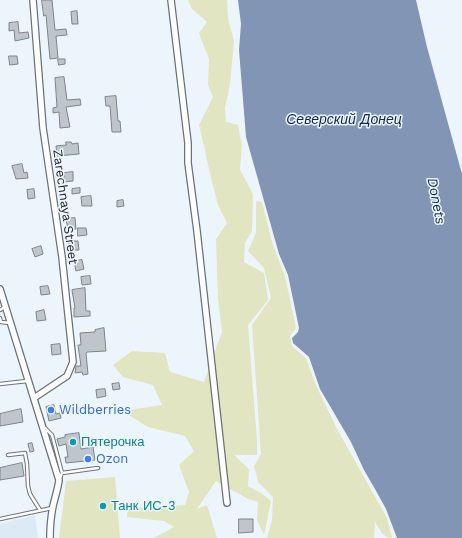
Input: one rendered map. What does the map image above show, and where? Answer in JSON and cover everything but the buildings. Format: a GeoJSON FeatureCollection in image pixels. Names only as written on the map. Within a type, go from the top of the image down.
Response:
{"type":"FeatureCollection","features":[{"type":"Feature","properties":{"kind":"street","name":"Zarechnaya Street"},"geometry":{"type":"LineString","coordinates":[[33,0],[43,128],[62,257],[73,362],[67,376],[34,398]]}},
{"type":"Feature","properties":{"kind":"street"},"geometry":{"type":"LineString","coordinates":[[171,0],[227,503]]}},
{"type":"Feature","properties":{"kind":"street"},"geometry":{"type":"LineString","coordinates":[[0,289],[3,308],[11,323],[43,425],[58,480],[58,488],[50,518],[50,538]]}},
{"type":"Feature","properties":{"kind":"lane"},"geometry":{"type":"LineString","coordinates":[[0,318],[1,322],[11,323]]}},
{"type":"Feature","properties":{"kind":"lane"},"geometry":{"type":"LineString","coordinates":[[0,384],[28,381]]}},
{"type":"Feature","properties":{"kind":"lane"},"geometry":{"type":"LineString","coordinates":[[43,425],[52,435],[62,473],[58,480]]}},
{"type":"Feature","properties":{"kind":"lane"},"geometry":{"type":"LineString","coordinates":[[8,456],[25,453],[30,494],[40,510]]}},
{"type":"Feature","properties":{"kind":"lane"},"geometry":{"type":"LineString","coordinates":[[62,473],[98,468]]}},
{"type":"Feature","properties":{"kind":"lane"},"geometry":{"type":"LineString","coordinates":[[0,519],[52,507]]}},
{"type":"Feature","properties":{"kind":"shaded area"},"geometry":{"type":"Polygon","coordinates":[[[35,515],[38,538],[0,538],[0,524],[35,515]]]}},
{"type":"Feature","properties":{"kind":"green space"},"geometry":{"type":"Polygon","coordinates":[[[188,0],[227,0],[228,18],[234,41],[230,84],[225,108],[226,122],[238,125],[242,145],[240,170],[253,194],[252,231],[245,243],[244,262],[264,273],[268,300],[248,325],[257,455],[234,455],[249,469],[248,486],[261,493],[271,501],[264,535],[257,520],[258,502],[248,499],[216,481],[197,509],[207,505],[217,538],[154,538],[174,527],[164,521],[127,517],[128,508],[185,505],[189,492],[179,465],[194,451],[185,436],[148,427],[122,411],[162,405],[153,385],[123,377],[113,365],[132,351],[165,353],[170,372],[204,382],[222,332],[218,298],[216,239],[227,223],[218,205],[199,125],[213,97],[208,85],[209,59],[199,33],[207,22],[191,8],[188,0]]]}},
{"type":"Feature","properties":{"kind":"green space"},"geometry":{"type":"Polygon","coordinates":[[[256,201],[262,202],[273,245],[285,276],[296,328],[290,336],[292,346],[306,358],[315,383],[336,427],[387,518],[392,538],[384,535],[375,522],[374,538],[267,538],[272,520],[273,497],[258,482],[254,466],[261,454],[252,325],[271,298],[264,268],[248,251],[256,233],[256,201]]]}},
{"type":"Feature","properties":{"kind":"green space"},"geometry":{"type":"Polygon","coordinates":[[[115,477],[120,538],[59,538],[66,481],[115,477]]]}},
{"type":"Feature","properties":{"kind":"water","name":"Северский Донец"},"geometry":{"type":"Polygon","coordinates":[[[238,0],[416,0],[427,47],[462,174],[462,538],[397,538],[386,509],[364,470],[351,442],[320,389],[309,357],[293,343],[292,338],[298,332],[299,328],[288,275],[279,254],[246,137],[239,50],[241,24],[238,0]]]}},
{"type":"Feature","properties":{"kind":"place","name":"Wildberries"},"geometry":{"type":"Point","coordinates":[51,410]}},
{"type":"Feature","properties":{"kind":"place","name":"Пятерочка"},"geometry":{"type":"Point","coordinates":[73,442]}},
{"type":"Feature","properties":{"kind":"place","name":"Ozon"},"geometry":{"type":"Point","coordinates":[88,459]}},
{"type":"Feature","properties":{"kind":"place","name":"Танк ИС-3"},"geometry":{"type":"Point","coordinates":[103,506]}},
{"type":"Feature","properties":{"kind":"water label","name":"Donets"},"geometry":{"type":"Point","coordinates":[436,201]}}]}
